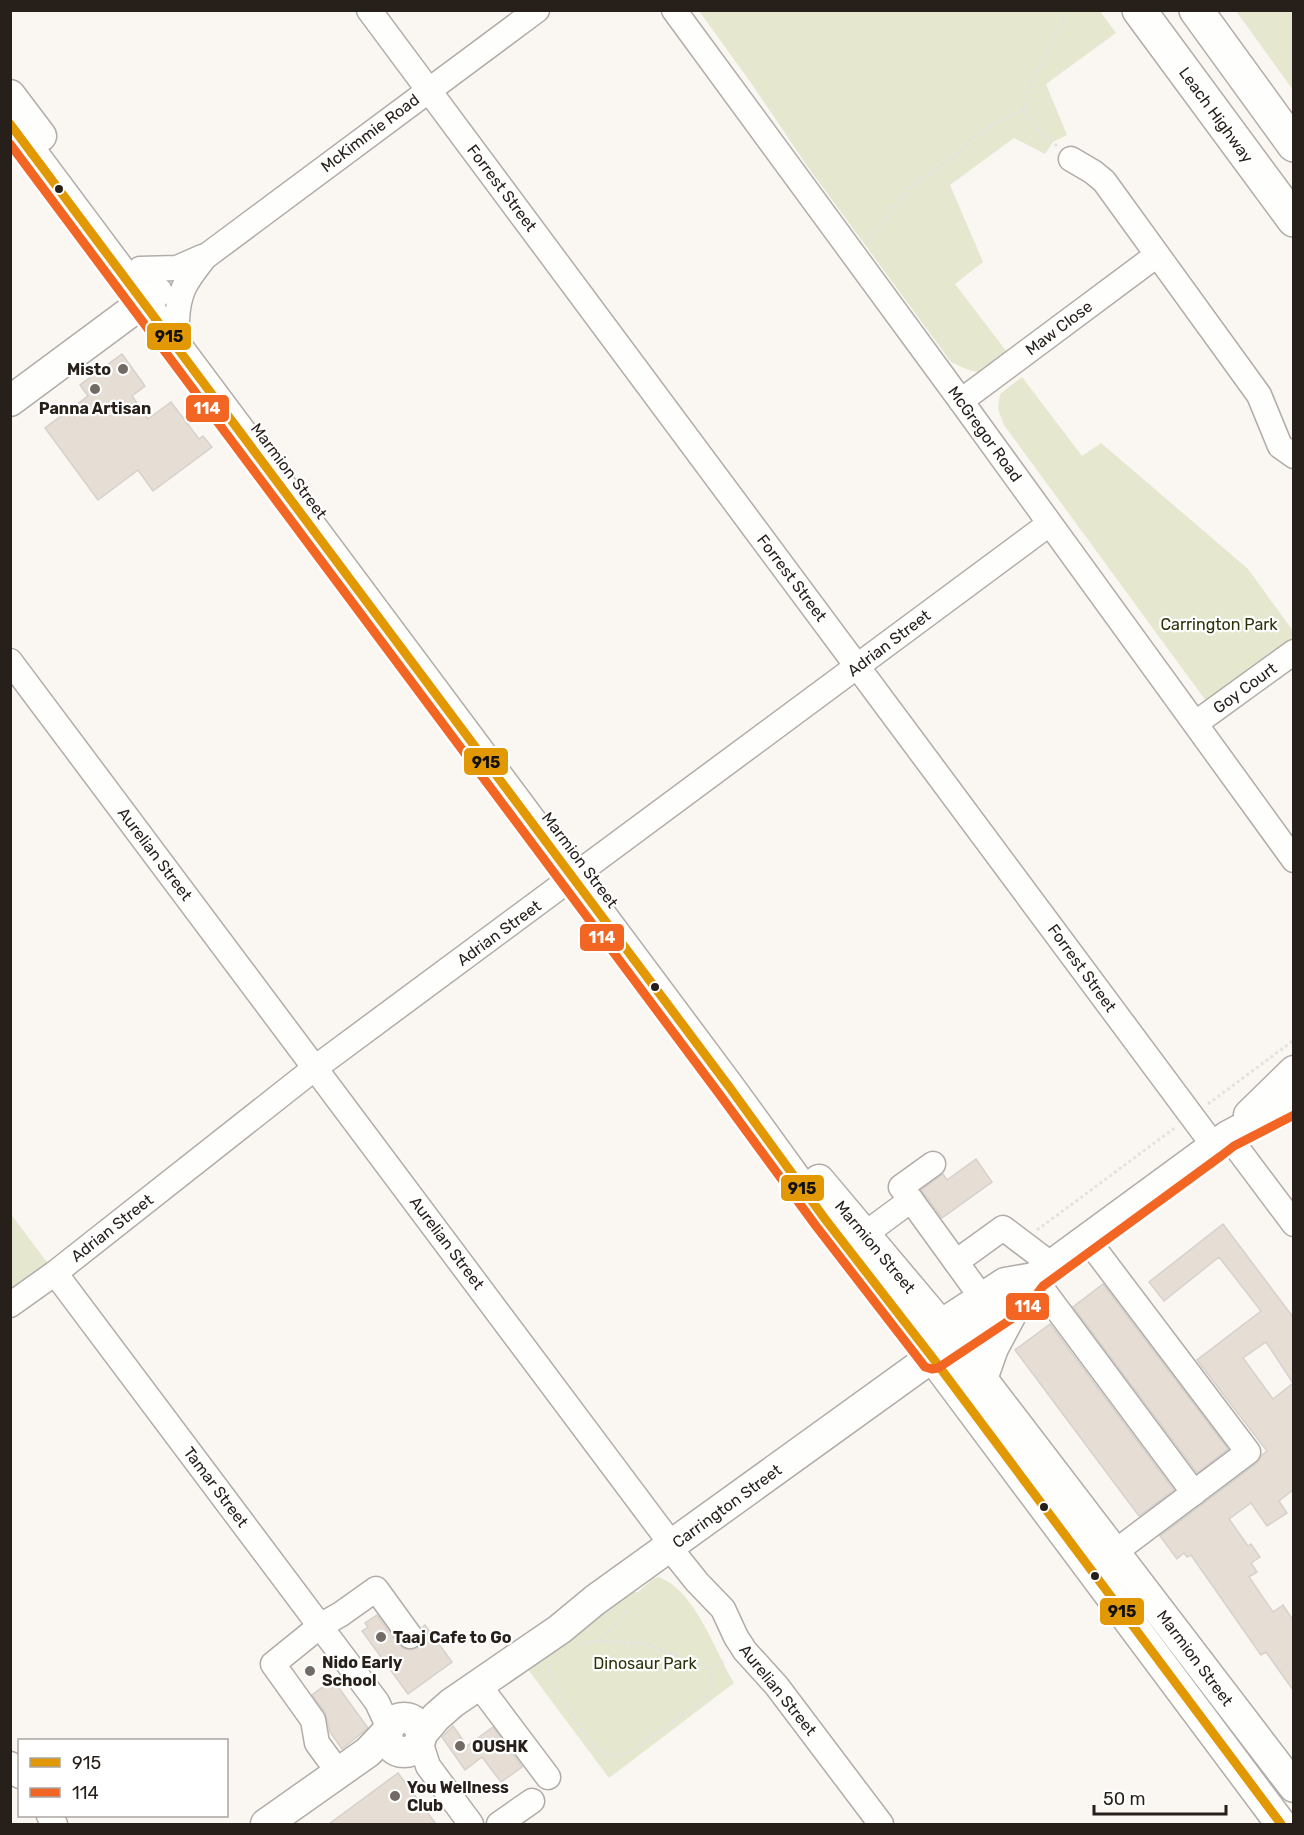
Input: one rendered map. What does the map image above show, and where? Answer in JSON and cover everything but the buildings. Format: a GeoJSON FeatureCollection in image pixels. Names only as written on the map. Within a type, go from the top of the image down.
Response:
{"type":"FeatureCollection","features":[{"type":"Feature","properties":{"kind":"highway","name":"Leach Highway"},"geometry":{"type":"LineString","coordinates":[[1139,10],[1293,220]]}},
{"type":"Feature","properties":{"kind":"highway"},"geometry":{"type":"LineString","coordinates":[[1196,10],[1293,145]]}},
{"type":"Feature","properties":{"kind":"main road","name":"Marmion Street"},"geometry":{"type":"LineString","coordinates":[[10,95],[147,288],[580,873],[773,1122],[865,1234],[936,1341],[1281,1824]]}},
{"type":"Feature","properties":{"kind":"main road","name":"Marmion Street"},"geometry":{"type":"LineString","coordinates":[[10,123],[177,321],[580,873],[730,1088],[825,1219],[936,1341],[982,1379],[1293,1787]]}},
{"type":"Feature","properties":{"kind":"main road"},"geometry":{"type":"LineString","coordinates":[[10,401],[147,288]]}},
{"type":"Feature","properties":{"kind":"main road","name":"Carrington Street"},"geometry":{"type":"LineString","coordinates":[[1221,1141],[1293,1071]]}},
{"type":"Feature","properties":{"kind":"main road","name":"Carrington Street"},"geometry":{"type":"LineString","coordinates":[[291,1824],[370,1764],[439,1701],[494,1662],[566,1603],[666,1540],[936,1341],[1035,1281],[1221,1141],[1293,1101]]}},
{"type":"Feature","properties":{"kind":"main road"},"geometry":{"type":"LineString","coordinates":[[982,1379],[998,1339],[1035,1281]]}},
{"type":"Feature","properties":{"kind":"main road","name":"Carrington Street"},"geometry":{"type":"LineString","coordinates":[[936,1341],[982,1298],[1005,1284],[1035,1281]]}},
{"type":"Feature","properties":{"kind":"main road","name":"Carrington Street"},"geometry":{"type":"LineString","coordinates":[[266,1824],[368,1752],[404,1734]]}},
{"type":"Feature","properties":{"kind":"street","name":"Forrest Street"},"geometry":{"type":"LineString","coordinates":[[369,10],[1192,1117],[1221,1141],[1293,1224]]}},
{"type":"Feature","properties":{"kind":"street","name":"McKimmie Road"},"geometry":{"type":"LineString","coordinates":[[147,288],[177,268],[205,256],[537,10]]}},
{"type":"Feature","properties":{"kind":"street","name":"McGregor Road"},"geometry":{"type":"LineString","coordinates":[[674,10],[1196,723],[1293,860]]}},
{"type":"Feature","properties":{"kind":"street"},"geometry":{"type":"LineString","coordinates":[[1071,159],[1093,172],[1104,182],[1259,395],[1287,451]]}},
{"type":"Feature","properties":{"kind":"street","name":"Maw Close"},"geometry":{"type":"LineString","coordinates":[[961,401],[1157,255]]}},
{"type":"Feature","properties":{"kind":"street","name":"McKimmie Road"},"geometry":{"type":"LineString","coordinates":[[177,321],[183,286],[205,256]]}},
{"type":"Feature","properties":{"kind":"street","name":"Adrian Street"},"geometry":{"type":"LineString","coordinates":[[10,1305],[55,1273],[315,1068],[1049,524]]}},
{"type":"Feature","properties":{"kind":"street","name":"Goy Court"},"geometry":{"type":"LineString","coordinates":[[1196,723],[1293,652]]}},
{"type":"Feature","properties":{"kind":"street","name":"Aurelian Street"},"geometry":{"type":"LineString","coordinates":[[10,661],[697,1582],[723,1609],[745,1651],[776,1685],[881,1824]]}},
{"type":"Feature","properties":{"kind":"street"},"geometry":{"type":"LineString","coordinates":[[933,1164],[901,1187],[982,1298]]}},
{"type":"Feature","properties":{"kind":"street"},"geometry":{"type":"LineString","coordinates":[[865,1234],[911,1200]]}},
{"type":"Feature","properties":{"kind":"street"},"geometry":{"type":"LineString","coordinates":[[956,1262],[1003,1228],[1022,1242],[1035,1281],[1194,1493]]}},
{"type":"Feature","properties":{"kind":"street"},"geometry":{"type":"LineString","coordinates":[[1088,1239],[1248,1452],[1115,1552]]}},
{"type":"Feature","properties":{"kind":"street","name":"Tamar Street"},"geometry":{"type":"LineString","coordinates":[[55,1273],[471,1824]]}},
{"type":"Feature","properties":{"kind":"street"},"geometry":{"type":"LineString","coordinates":[[339,1773],[317,1743],[313,1720],[273,1664],[320,1626],[376,1589],[410,1636]]}},
{"type":"Feature","properties":{"kind":"street"},"geometry":{"type":"LineString","coordinates":[[484,1692],[548,1778]]}},
{"type":"Feature","properties":{"kind":"street"},"geometry":{"type":"LineString","coordinates":[[500,1824],[532,1801]]}},
{"type":"Feature","properties":{"kind":"path"},"geometry":{"type":"LineString","coordinates":[[1067,10],[1030,85],[1024,110],[1037,128],[1071,159]]}},
{"type":"Feature","properties":{"kind":"path"},"geometry":{"type":"LineString","coordinates":[[854,256],[910,187],[955,156],[974,137],[1005,118],[1024,110]]}},
{"type":"Feature","properties":{"kind":"path"},"geometry":{"type":"LineString","coordinates":[[1022,1242],[1293,1040]]}},
{"type":"Feature","properties":{"kind":"path"},"geometry":{"type":"LineString","coordinates":[[599,1641],[647,1644],[710,1669],[725,1661]]}},
{"type":"Feature","properties":{"kind":"path"},"geometry":{"type":"LineString","coordinates":[[549,1663],[550,1672],[559,1692],[582,1731],[596,1748],[607,1755],[615,1756],[632,1752],[702,1702],[712,1687],[710,1669]]}},
{"type":"Feature","properties":{"kind":"green space"},"geometry":{"type":"Polygon","coordinates":[[[699,11],[1100,11],[1116,33],[1046,84],[1067,135],[1053,142],[1045,154],[1014,138],[950,185],[983,262],[955,284],[1010,356],[982,372],[969,370],[951,362],[805,163],[699,11]]]}},
{"type":"Feature","properties":{"kind":"green space"},"geometry":{"type":"Polygon","coordinates":[[[1236,11],[1293,11],[1293,90],[1236,11]]]}},
{"type":"Feature","properties":{"kind":"green space","name":"Carrington Park"},"geometry":{"type":"Polygon","coordinates":[[[1022,377],[1082,456],[1101,443],[1248,569],[1293,631],[1293,645],[1209,705],[1004,425],[998,409],[1000,394],[1022,377]]]}},
{"type":"Feature","properties":{"kind":"green space"},"geometry":{"type":"Polygon","coordinates":[[[10,1213],[55,1273],[10,1305],[10,1213]]]}},
{"type":"Feature","properties":{"kind":"green space","name":"Dinosaur Park"},"geometry":{"type":"Polygon","coordinates":[[[659,1577],[672,1584],[694,1609],[734,1683],[609,1778],[524,1664],[623,1592],[638,1592],[654,1578],[659,1577]]]}},
{"type":"Feature","properties":{"kind":"transit line","name":"915"},"geometry":{"type":"LineString","coordinates":[[10,124],[730,1088],[825,1219],[932,1357],[1281,1824]]}},
{"type":"Feature","properties":{"kind":"transit line","name":"114"},"geometry":{"type":"LineString","coordinates":[[10,144],[816,1226],[925,1367],[938,1368],[1025,1310],[1043,1286],[1234,1146],[1294,1115]]}},
{"type":"Feature","properties":{"kind":"place","name":"Misto"},"geometry":{"type":"Point","coordinates":[123,369]}},
{"type":"Feature","properties":{"kind":"place","name":"Panna Artisan"},"geometry":{"type":"Point","coordinates":[95,389]}},
{"type":"Feature","properties":{"kind":"place","name":"Taaj Cafe to Go"},"geometry":{"type":"Point","coordinates":[381,1637]}},
{"type":"Feature","properties":{"kind":"place","name":"Nido Early School"},"geometry":{"type":"Point","coordinates":[310,1671]}},
{"type":"Feature","properties":{"kind":"place","name":"OUSHK"},"geometry":{"type":"Point","coordinates":[460,1746]}},
{"type":"Feature","properties":{"kind":"place","name":"You Wellness Club"},"geometry":{"type":"Point","coordinates":[395,1796]}}]}
